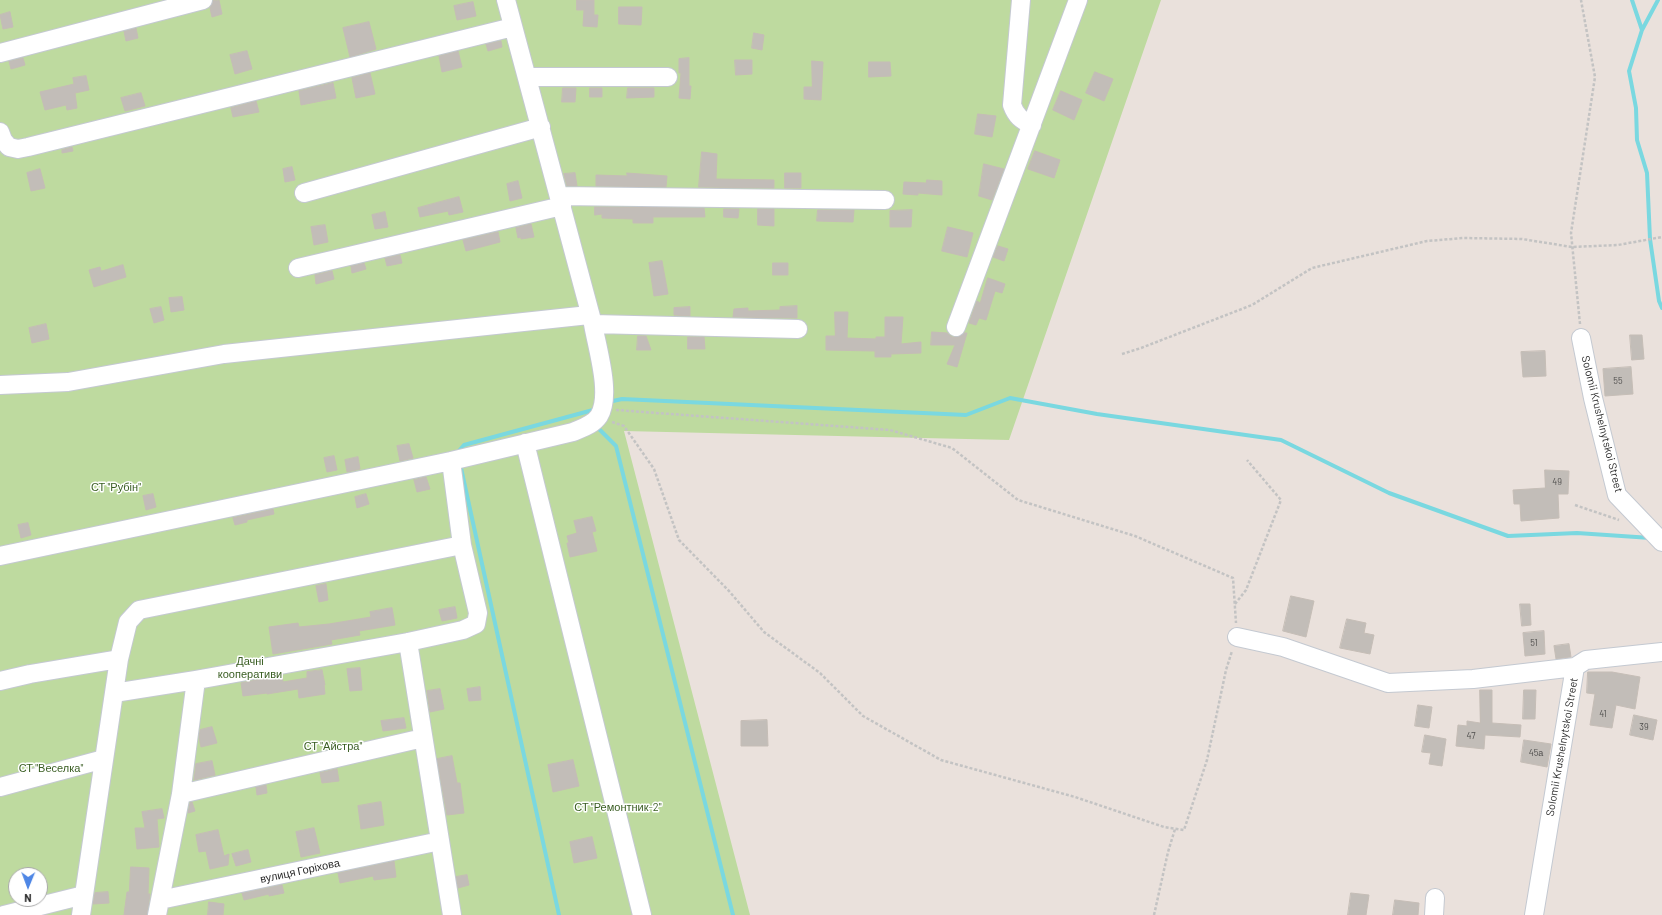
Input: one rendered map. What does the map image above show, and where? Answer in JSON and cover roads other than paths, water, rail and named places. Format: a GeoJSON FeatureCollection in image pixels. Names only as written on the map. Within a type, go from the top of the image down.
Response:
{"type":"FeatureCollection","features":[{"type":"Feature","properties":{"kind":"street"},"geometry":{"type":"LineString","coordinates":[[0,53],[203,0]]}},
{"type":"Feature","properties":{"kind":"street"},"geometry":{"type":"LineString","coordinates":[[0,556],[451,461],[525,443],[592,424],[600,413],[603,377],[591,320],[541,126],[526,77],[506,0]]}},
{"type":"Feature","properties":{"kind":"street"},"geometry":{"type":"LineString","coordinates":[[1021,0],[1012,105],[1015,113],[1022,120],[1032,124]]}},
{"type":"Feature","properties":{"kind":"street"},"geometry":{"type":"LineString","coordinates":[[956,327],[1078,0]]}},
{"type":"Feature","properties":{"kind":"street"},"geometry":{"type":"LineString","coordinates":[[0,132],[3,140],[9,147],[18,149],[28,147],[513,27]]}},
{"type":"Feature","properties":{"kind":"street"},"geometry":{"type":"LineString","coordinates":[[526,77],[668,77]]}},
{"type":"Feature","properties":{"kind":"street"},"geometry":{"type":"LineString","coordinates":[[304,193],[541,126]]}},
{"type":"Feature","properties":{"kind":"street"},"geometry":{"type":"LineString","coordinates":[[298,268],[560,201],[885,200]]}},
{"type":"Feature","properties":{"kind":"street"},"geometry":{"type":"LineString","coordinates":[[0,385],[68,382],[224,354],[591,320],[798,329]]}},
{"type":"Feature","properties":{"kind":"street","name":"Solomii Krushelnytskoi Street"},"geometry":{"type":"LineString","coordinates":[[1581,338],[1593,398],[1617,495],[1656,536]]}},
{"type":"Feature","properties":{"kind":"street"},"geometry":{"type":"LineString","coordinates":[[525,443],[642,915]]}},
{"type":"Feature","properties":{"kind":"street"},"geometry":{"type":"LineString","coordinates":[[114,693],[196,680],[408,642],[463,630],[476,624],[478,612],[462,545],[451,461]]}},
{"type":"Feature","properties":{"kind":"street"},"geometry":{"type":"LineString","coordinates":[[81,915],[119,659],[128,622],[140,610],[462,545]]}},
{"type":"Feature","properties":{"kind":"street"},"geometry":{"type":"LineString","coordinates":[[1237,637],[1283,648],[1388,683],[1473,680],[1575,667]]}},
{"type":"Feature","properties":{"kind":"street"},"geometry":{"type":"LineString","coordinates":[[408,642],[452,915]]}},
{"type":"Feature","properties":{"kind":"street","name":"Solomii Krushelnytskoi Street"},"geometry":{"type":"LineString","coordinates":[[1534,915],[1575,667],[1586,660],[1662,652]]}},
{"type":"Feature","properties":{"kind":"street"},"geometry":{"type":"LineString","coordinates":[[0,681],[30,674],[119,659]]}},
{"type":"Feature","properties":{"kind":"street"},"geometry":{"type":"LineString","coordinates":[[159,908],[181,794],[196,680]]}},
{"type":"Feature","properties":{"kind":"street"},"geometry":{"type":"LineString","coordinates":[[181,794],[423,738]]}},
{"type":"Feature","properties":{"kind":"street"},"geometry":{"type":"LineString","coordinates":[[0,787],[104,759]]}},
{"type":"Feature","properties":{"kind":"street","name":"вулиця Горіхова"},"geometry":{"type":"LineString","coordinates":[[159,908],[440,842]]}},
{"type":"Feature","properties":{"kind":"street"},"geometry":{"type":"LineString","coordinates":[[4,915],[84,895]]}},
{"type":"Feature","properties":{"kind":"waterway"},"geometry":{"type":"LineString","coordinates":[[1632,0],[1642,30],[1629,71],[1636,108],[1637,140],[1647,173],[1650,239],[1659,301],[1662,308]]}},
{"type":"Feature","properties":{"kind":"waterway"},"geometry":{"type":"LineString","coordinates":[[1642,30],[1658,0]]}},
{"type":"Feature","properties":{"kind":"waterway"},"geometry":{"type":"LineString","coordinates":[[613,401],[622,399],[966,415],[1010,398],[1097,414],[1281,440],[1389,493],[1508,536],[1577,533],[1651,538]]}},
{"type":"Feature","properties":{"kind":"waterway"},"geometry":{"type":"LineString","coordinates":[[458,452],[464,445],[593,410]]}},
{"type":"Feature","properties":{"kind":"waterway"},"geometry":{"type":"LineString","coordinates":[[599,429],[616,446],[733,915]]}},
{"type":"Feature","properties":{"kind":"waterway"},"geometry":{"type":"LineString","coordinates":[[461,468],[559,915]]}},
{"type":"Feature","properties":{"kind":"park label","name":"СТ \"Рубін\""},"geometry":{"type":"Point","coordinates":[116,487]}},
{"type":"Feature","properties":{"kind":"park label","name":"Дачні кооперативи"},"geometry":{"type":"Point","coordinates":[250,667]}},
{"type":"Feature","properties":{"kind":"park label","name":"СТ \"Айстра\""},"geometry":{"type":"Point","coordinates":[333,746]}},
{"type":"Feature","properties":{"kind":"park label","name":"СТ \"Веселка\""},"geometry":{"type":"Point","coordinates":[51,768]}},
{"type":"Feature","properties":{"kind":"park label","name":"СТ \"Ремонтник-2\""},"geometry":{"type":"Point","coordinates":[618,807]}}]}
